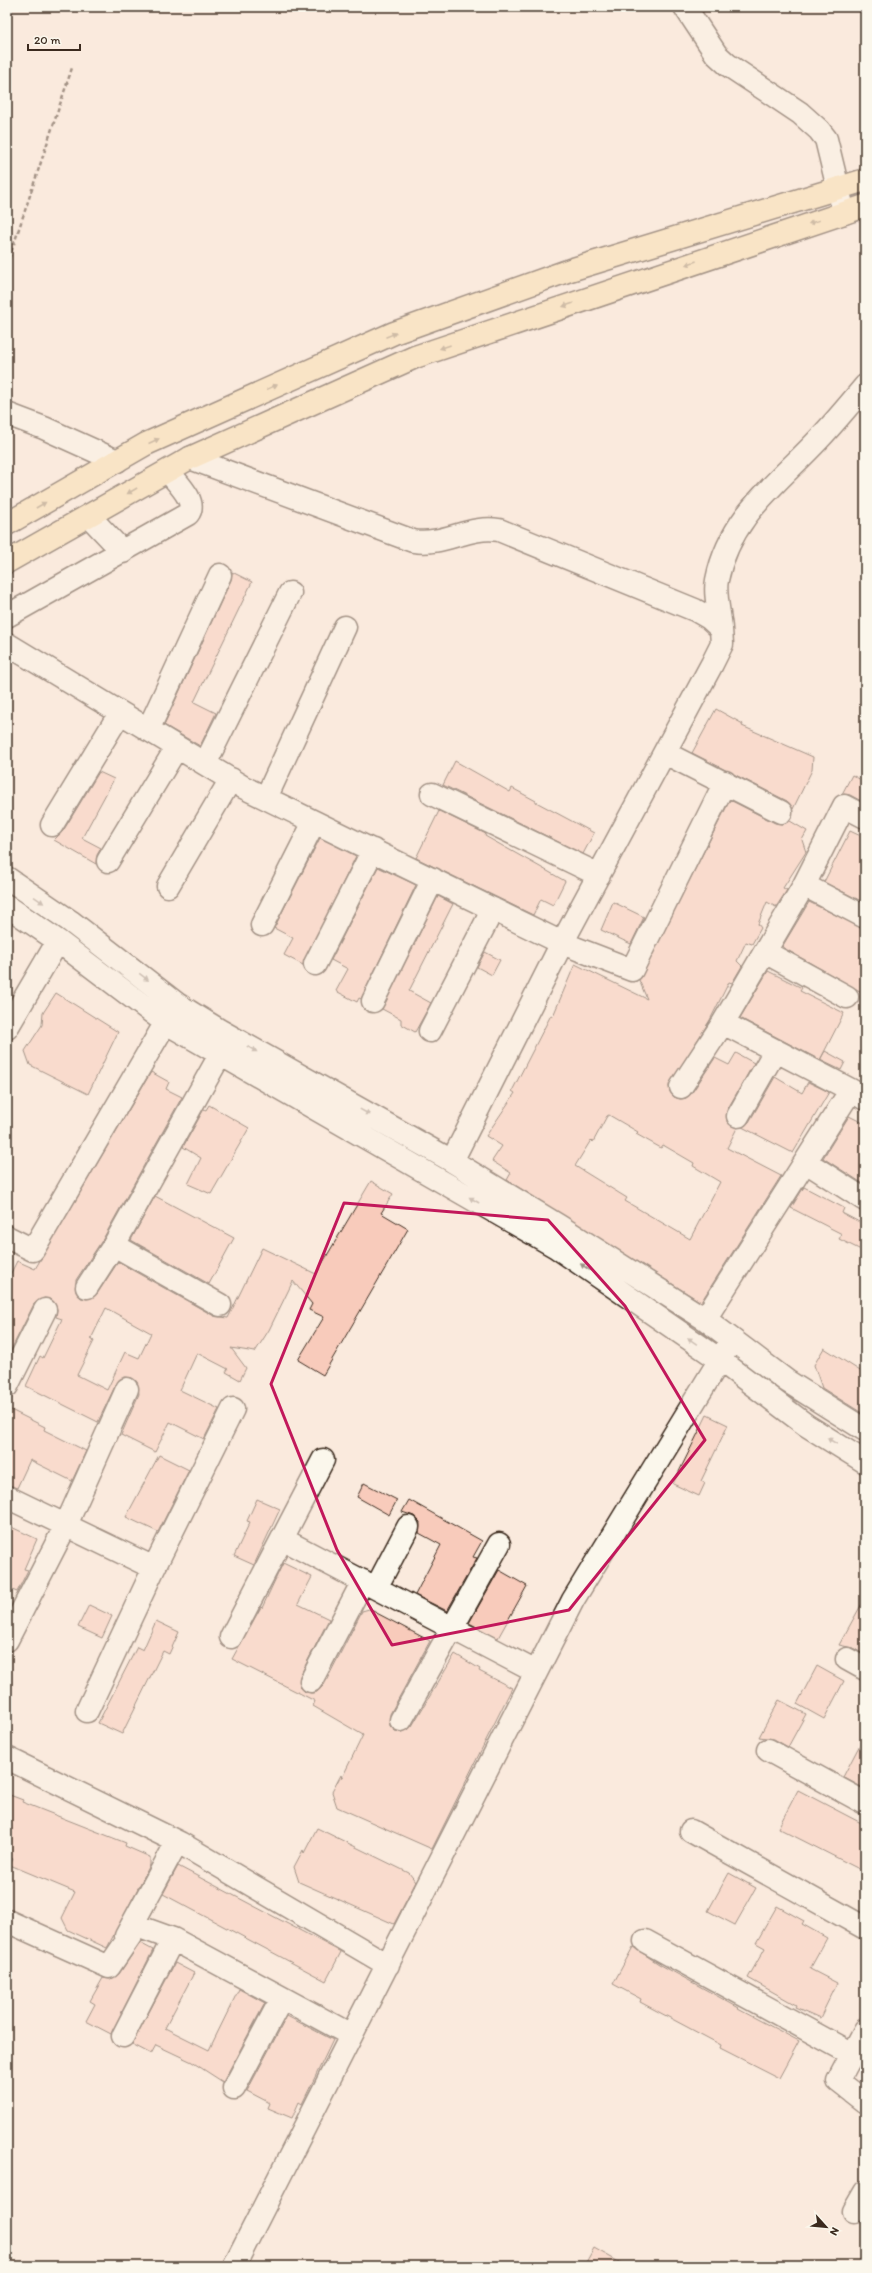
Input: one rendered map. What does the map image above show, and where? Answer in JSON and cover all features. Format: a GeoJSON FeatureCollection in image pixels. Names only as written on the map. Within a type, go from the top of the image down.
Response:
{"type":"FeatureCollection","features":[{"type":"Feature","properties":{"kind":"main road"},"geometry":{"type":"LineString","coordinates":[[7,524],[153,441],[394,333],[570,270],[865,180]]}},
{"type":"Feature","properties":{"kind":"main road"},"geometry":{"type":"LineString","coordinates":[[7,562],[190,458],[415,357],[865,206]]}},
{"type":"Feature","properties":{"kind":"street"},"geometry":{"type":"LineString","coordinates":[[685,7],[716,54],[728,65],[800,113],[819,130],[826,139],[844,213]]}},
{"type":"Feature","properties":{"kind":"street"},"geometry":{"type":"LineString","coordinates":[[452,1161],[562,943],[722,644],[716,582],[725,550],[737,527],[757,502],[819,439],[865,386]]}},
{"type":"Feature","properties":{"kind":"street"},"geometry":{"type":"LineString","coordinates":[[7,414],[44,428],[117,461]]}},
{"type":"Feature","properties":{"kind":"street"},"geometry":{"type":"LineString","coordinates":[[190,458],[413,541],[435,542],[475,530],[487,528],[499,530],[695,610],[709,618],[721,629]]}},
{"type":"Feature","properties":{"kind":"street"},"geometry":{"type":"LineString","coordinates":[[7,616],[188,514],[191,511],[191,502],[168,470]]}},
{"type":"Feature","properties":{"kind":"street"},"geometry":{"type":"LineString","coordinates":[[88,516],[123,552]]}},
{"type":"Feature","properties":{"kind":"street"},"geometry":{"type":"LineString","coordinates":[[148,730],[220,574]]}},
{"type":"Feature","properties":{"kind":"street"},"geometry":{"type":"LineString","coordinates":[[205,764],[290,593]]}},
{"type":"Feature","properties":{"kind":"street"},"geometry":{"type":"LineString","coordinates":[[266,798],[345,627]]}},
{"type":"Feature","properties":{"kind":"street"},"geometry":{"type":"LineString","coordinates":[[7,644],[205,764],[266,798],[562,943],[632,970],[725,782]]}},
{"type":"Feature","properties":{"kind":"street"},"geometry":{"type":"LineString","coordinates":[[52,825],[120,713]]}},
{"type":"Feature","properties":{"kind":"street"},"geometry":{"type":"LineString","coordinates":[[108,861],[177,747]]}},
{"type":"Feature","properties":{"kind":"street"},"geometry":{"type":"LineString","coordinates":[[665,753],[725,782],[781,812]]}},
{"type":"Feature","properties":{"kind":"street"},"geometry":{"type":"LineString","coordinates":[[168,886],[231,779]]}},
{"type":"Feature","properties":{"kind":"street"},"geometry":{"type":"LineString","coordinates":[[432,794],[599,875]]}},
{"type":"Feature","properties":{"kind":"street"},"geometry":{"type":"LineString","coordinates":[[681,1087],[723,1023],[804,885],[844,806],[865,817]]}},
{"type":"Feature","properties":{"kind":"street"},"geometry":{"type":"LineString","coordinates":[[262,926],[314,822]]}},
{"type":"Feature","properties":{"kind":"street"},"geometry":{"type":"LineString","coordinates":[[315,964],[373,850]]}},
{"type":"Feature","properties":{"kind":"street"},"geometry":{"type":"LineString","coordinates":[[7,878],[76,925],[177,1004],[219,1030],[452,1161],[559,1226],[705,1319],[787,1381],[865,1430]]}},
{"type":"Feature","properties":{"kind":"street"},"geometry":{"type":"LineString","coordinates":[[373,1001],[433,879]]}},
{"type":"Feature","properties":{"kind":"street"},"geometry":{"type":"LineString","coordinates":[[804,885],[865,917]]}},
{"type":"Feature","properties":{"kind":"street"},"geometry":{"type":"LineString","coordinates":[[7,906],[58,941],[166,1023],[556,1247],[720,1360],[806,1425],[865,1462]]}},
{"type":"Feature","properties":{"kind":"street"},"geometry":{"type":"LineString","coordinates":[[430,1031],[493,909]]}},
{"type":"Feature","properties":{"kind":"street"},"geometry":{"type":"LineString","coordinates":[[7,1028],[58,941]]}},
{"type":"Feature","properties":{"kind":"street"},"geometry":{"type":"LineString","coordinates":[[765,952],[847,997]]}},
{"type":"Feature","properties":{"kind":"street"},"geometry":{"type":"LineString","coordinates":[[7,1237],[33,1250],[177,1004]]}},
{"type":"Feature","properties":{"kind":"street"},"geometry":{"type":"LineString","coordinates":[[705,1319],[806,1162],[858,1095],[723,1023]]}},
{"type":"Feature","properties":{"kind":"street"},"geometry":{"type":"LineString","coordinates":[[738,1116],[775,1050]]}},
{"type":"Feature","properties":{"kind":"street"},"geometry":{"type":"LineString","coordinates":[[87,1287],[114,1245],[220,1055]]}},
{"type":"Feature","properties":{"kind":"street"},"geometry":{"type":"LineString","coordinates":[[806,1162],[865,1200]]}},
{"type":"Feature","properties":{"kind":"street"},"geometry":{"type":"LineString","coordinates":[[114,1245],[220,1305]]}},
{"type":"Feature","properties":{"kind":"street"},"geometry":{"type":"LineString","coordinates":[[7,1386],[45,1310]]}},
{"type":"Feature","properties":{"kind":"street"},"geometry":{"type":"LineString","coordinates":[[234,2266],[573,1600],[732,1340]]}},
{"type":"Feature","properties":{"kind":"street"},"geometry":{"type":"LineString","coordinates":[[7,1640],[66,1525],[127,1389]]}},
{"type":"Feature","properties":{"kind":"street"},"geometry":{"type":"LineString","coordinates":[[87,1711],[154,1568],[233,1409]]}},
{"type":"Feature","properties":{"kind":"street"},"geometry":{"type":"LineString","coordinates":[[231,1637],[323,1460]]}},
{"type":"Feature","properties":{"kind":"street"},"geometry":{"type":"LineString","coordinates":[[7,1497],[154,1568]]}},
{"type":"Feature","properties":{"kind":"street"},"geometry":{"type":"LineString","coordinates":[[311,1681],[370,1585],[408,1527]]}},
{"type":"Feature","properties":{"kind":"street"},"geometry":{"type":"LineString","coordinates":[[282,1539],[536,1672]]}},
{"type":"Feature","properties":{"kind":"street"},"geometry":{"type":"LineString","coordinates":[[401,1720],[498,1544]]}},
{"type":"Feature","properties":{"kind":"street"},"geometry":{"type":"LineString","coordinates":[[768,1750],[865,1803]]}},
{"type":"Feature","properties":{"kind":"street"},"geometry":{"type":"LineString","coordinates":[[7,1758],[177,1842],[388,1965]]}},
{"type":"Feature","properties":{"kind":"street"},"geometry":{"type":"LineString","coordinates":[[691,1832],[865,1928]]}},
{"type":"Feature","properties":{"kind":"street"},"geometry":{"type":"LineString","coordinates":[[109,1967],[177,1842]]}},
{"type":"Feature","properties":{"kind":"street"},"geometry":{"type":"LineString","coordinates":[[7,1921],[109,1967]]}},
{"type":"Feature","properties":{"kind":"street"},"geometry":{"type":"LineString","coordinates":[[109,1967],[137,1926],[172,1939],[351,2035]]}},
{"type":"Feature","properties":{"kind":"street"},"geometry":{"type":"LineString","coordinates":[[123,2036],[172,1939]]}},
{"type":"Feature","properties":{"kind":"street"},"geometry":{"type":"LineString","coordinates":[[645,1941],[852,2054]]}},
{"type":"Feature","properties":{"kind":"street"},"geometry":{"type":"LineString","coordinates":[[234,2088],[282,1998]]}},
{"type":"Feature","properties":{"kind":"street"},"geometry":{"type":"LineString","coordinates":[[865,2030],[838,2081],[865,2102]]}},
{"type":"Feature","properties":{"kind":"street"},"geometry":{"type":"LineString","coordinates":[[854,2211],[865,2192]]}},
{"type":"Feature","properties":{"kind":"path"},"geometry":{"type":"LineString","coordinates":[[7,265],[72,68]]}},
{"type":"Feature","properties":{"kind":"highlighted area"},"geometry":{"type":"Polygon","coordinates":[[[344,1203],[548,1220],[625,1306],[705,1440],[569,1610],[392,1645],[337,1550],[271,1384],[344,1203]]]}},
{"type":"Feature","properties":{"kind":"building"},"geometry":{"type":"Polygon","coordinates":[[[232,572],[252,582],[194,702],[216,713],[200,746],[164,725],[231,580],[232,572]]]}},
{"type":"Feature","properties":{"kind":"building"},"geometry":{"type":"Polygon","coordinates":[[[716,709],[743,724],[742,726],[813,757],[812,770],[793,809],[787,801],[692,753],[716,709]]]}},
{"type":"Feature","properties":{"kind":"building"},"geometry":{"type":"Polygon","coordinates":[[[455,761],[510,792],[512,788],[594,833],[583,854],[443,785],[455,761]]]}},
{"type":"Feature","properties":{"kind":"building"},"geometry":{"type":"Polygon","coordinates":[[[99,772],[114,779],[82,838],[101,848],[97,855],[96,864],[54,840],[63,831],[99,772]]]}},
{"type":"Feature","properties":{"kind":"building"},"geometry":{"type":"Polygon","coordinates":[[[852,775],[865,782],[865,803],[850,795],[842,794],[852,775]]]}},
{"type":"Feature","properties":{"kind":"building"},"geometry":{"type":"Polygon","coordinates":[[[730,800],[775,823],[782,824],[790,821],[807,831],[802,840],[806,852],[783,888],[787,890],[776,907],[767,902],[758,924],[761,928],[752,944],[746,942],[737,961],[742,966],[732,983],[729,982],[710,1020],[669,1086],[670,1092],[674,1097],[680,1099],[686,1098],[691,1094],[715,1058],[729,1065],[736,1053],[754,1063],[727,1110],[727,1122],[737,1128],[727,1148],[781,1176],[701,1302],[507,1180],[511,1173],[492,1161],[502,1146],[486,1136],[515,1093],[512,1091],[551,1015],[553,1016],[575,964],[647,999],[639,980],[730,800]],[[609,1115],[607,1116],[593,1142],[591,1140],[575,1166],[627,1198],[625,1201],[690,1239],[720,1182],[693,1166],[694,1163],[663,1145],[661,1148],[636,1134],[638,1132],[609,1115]]]}},
{"type":"Feature","properties":{"kind":"building"},"geometry":{"type":"Polygon","coordinates":[[[439,811],[486,834],[485,836],[565,881],[553,905],[541,899],[533,915],[416,858],[439,811]]]}},
{"type":"Feature","properties":{"kind":"building"},"geometry":{"type":"Polygon","coordinates":[[[850,831],[865,838],[865,893],[861,901],[824,882],[850,831]]]}},
{"type":"Feature","properties":{"kind":"building"},"geometry":{"type":"Polygon","coordinates":[[[320,838],[356,856],[303,965],[284,955],[293,938],[274,928],[320,838]]]}},
{"type":"Feature","properties":{"kind":"building"},"geometry":{"type":"Polygon","coordinates":[[[378,867],[416,885],[361,999],[359,998],[357,1002],[336,991],[348,969],[331,960],[378,867]]]}},
{"type":"Feature","properties":{"kind":"building"},"geometry":{"type":"Polygon","coordinates":[[[438,896],[453,904],[409,991],[431,1003],[415,1032],[401,1024],[401,1019],[382,1009],[438,896]]]}},
{"type":"Feature","properties":{"kind":"building"},"geometry":{"type":"Polygon","coordinates":[[[613,902],[644,917],[631,944],[601,930],[613,902]]]}},
{"type":"Feature","properties":{"kind":"building"},"geometry":{"type":"Polygon","coordinates":[[[809,902],[865,929],[865,994],[782,947],[809,902]]]}},
{"type":"Feature","properties":{"kind":"building"},"geometry":{"type":"Polygon","coordinates":[[[485,952],[500,960],[492,975],[477,967],[485,952]]]}},
{"type":"Feature","properties":{"kind":"building"},"geometry":{"type":"Polygon","coordinates":[[[768,971],[802,988],[800,991],[844,1013],[820,1060],[740,1018],[768,971]]]}},
{"type":"Feature","properties":{"kind":"building"},"geometry":{"type":"Polygon","coordinates":[[[56,993],[118,1032],[88,1094],[30,1065],[25,1051],[42,1025],[43,1013],[56,993]]]}},
{"type":"Feature","properties":{"kind":"building"},"geometry":{"type":"Polygon","coordinates":[[[825,1051],[845,1062],[841,1070],[820,1060],[825,1051]]]}},
{"type":"Feature","properties":{"kind":"building"},"geometry":{"type":"Polygon","coordinates":[[[151,1072],[169,1082],[166,1089],[182,1097],[103,1239],[76,1280],[76,1292],[81,1298],[87,1299],[97,1294],[118,1262],[214,1316],[228,1318],[262,1248],[316,1274],[371,1181],[393,1194],[381,1213],[408,1229],[323,1375],[298,1360],[324,1317],[309,1310],[312,1304],[293,1281],[269,1330],[255,1352],[231,1348],[246,1368],[240,1380],[226,1372],[228,1369],[197,1353],[180,1390],[219,1409],[204,1439],[170,1422],[155,1452],[121,1435],[139,1394],[137,1382],[132,1378],[125,1377],[116,1384],[98,1422],[26,1386],[40,1356],[43,1358],[62,1319],[56,1317],[57,1309],[51,1299],[44,1298],[34,1304],[7,1358],[7,1281],[17,1261],[35,1269],[151,1072]],[[106,1308],[91,1339],[94,1341],[77,1375],[107,1390],[125,1352],[139,1358],[151,1333],[106,1308]]]}},
{"type":"Feature","properties":{"kind":"building"},"geometry":{"type":"Polygon","coordinates":[[[775,1077],[802,1093],[808,1082],[829,1092],[793,1153],[742,1127],[749,1122],[775,1077]]]}},
{"type":"Feature","properties":{"kind":"building"},"geometry":{"type":"Polygon","coordinates":[[[209,1105],[249,1128],[211,1194],[188,1184],[201,1158],[183,1147],[204,1109],[206,1110],[209,1105]]]}},
{"type":"Feature","properties":{"kind":"building"},"geometry":{"type":"Polygon","coordinates":[[[849,1116],[865,1124],[865,1185],[823,1158],[849,1116]]]}},
{"type":"Feature","properties":{"kind":"building"},"geometry":{"type":"Polygon","coordinates":[[[804,1187],[844,1208],[842,1213],[865,1225],[865,1252],[839,1239],[842,1234],[791,1208],[804,1187]]]}},
{"type":"Feature","properties":{"kind":"building"},"geometry":{"type":"Polygon","coordinates":[[[155,1196],[234,1238],[209,1284],[131,1240],[155,1196]]]}},
{"type":"Feature","properties":{"kind":"building"},"geometry":{"type":"Polygon","coordinates":[[[824,1348],[865,1374],[865,1415],[822,1388],[814,1365],[824,1348]]]}},
{"type":"Feature","properties":{"kind":"building"},"geometry":{"type":"Polygon","coordinates":[[[7,1408],[45,1427],[44,1430],[86,1451],[72,1481],[30,1460],[17,1488],[7,1485],[7,1408]]]}},
{"type":"Feature","properties":{"kind":"building"},"geometry":{"type":"Polygon","coordinates":[[[707,1415],[728,1425],[701,1481],[705,1483],[699,1496],[673,1484],[707,1415]]]}},
{"type":"Feature","properties":{"kind":"building"},"geometry":{"type":"Polygon","coordinates":[[[159,1455],[189,1470],[158,1532],[126,1517],[159,1455]]]}},
{"type":"Feature","properties":{"kind":"building"},"geometry":{"type":"Polygon","coordinates":[[[364,1483],[397,1500],[389,1515],[357,1497],[364,1483]]]}},
{"type":"Feature","properties":{"kind":"building"},"geometry":{"type":"Polygon","coordinates":[[[257,1499],[280,1509],[254,1565],[234,1556],[250,1522],[247,1521],[257,1499]]]}},
{"type":"Feature","properties":{"kind":"building"},"geometry":{"type":"Polygon","coordinates":[[[409,1500],[482,1541],[473,1557],[477,1558],[447,1611],[415,1595],[441,1545],[419,1533],[420,1522],[414,1516],[402,1512],[409,1500]]]}},
{"type":"Feature","properties":{"kind":"building"},"geometry":{"type":"Polygon","coordinates":[[[7,1525],[37,1539],[24,1569],[28,1570],[17,1592],[7,1588],[7,1525]]]}},
{"type":"Feature","properties":{"kind":"building"},"geometry":{"type":"Polygon","coordinates":[[[283,1563],[312,1577],[298,1604],[329,1619],[300,1676],[300,1687],[305,1692],[317,1692],[324,1685],[362,1611],[369,1609],[430,1641],[390,1714],[390,1726],[395,1731],[402,1732],[412,1726],[455,1654],[480,1669],[479,1671],[512,1688],[432,1849],[337,1807],[332,1792],[341,1775],[342,1778],[363,1735],[313,1706],[315,1701],[232,1659],[261,1607],[262,1608],[283,1563]]]}},
{"type":"Feature","properties":{"kind":"building"},"geometry":{"type":"Polygon","coordinates":[[[499,1570],[527,1586],[498,1638],[469,1623],[499,1570]]]}},
{"type":"Feature","properties":{"kind":"building"},"geometry":{"type":"Polygon","coordinates":[[[865,1598],[865,1655],[853,1648],[839,1645],[865,1598]]]}},
{"type":"Feature","properties":{"kind":"building"},"geometry":{"type":"Polygon","coordinates":[[[89,1605],[112,1616],[102,1638],[78,1627],[89,1605]]]}},
{"type":"Feature","properties":{"kind":"building"},"geometry":{"type":"Polygon","coordinates":[[[156,1621],[179,1632],[169,1654],[163,1651],[122,1734],[98,1723],[137,1647],[143,1650],[156,1621]]]}},
{"type":"Feature","properties":{"kind":"building"},"geometry":{"type":"Polygon","coordinates":[[[817,1666],[844,1681],[824,1719],[797,1704],[817,1666]]]}},
{"type":"Feature","properties":{"kind":"building"},"geometry":{"type":"Polygon","coordinates":[[[779,1700],[806,1714],[788,1747],[774,1739],[759,1737],[779,1700]]]}},
{"type":"Feature","properties":{"kind":"building"},"geometry":{"type":"Polygon","coordinates":[[[865,1735],[865,1789],[843,1777],[865,1735]]]}},
{"type":"Feature","properties":{"kind":"building"},"geometry":{"type":"Polygon","coordinates":[[[798,1790],[865,1825],[865,1872],[778,1828],[798,1790]]]}},
{"type":"Feature","properties":{"kind":"building"},"geometry":{"type":"Polygon","coordinates":[[[7,1794],[23,1800],[22,1802],[126,1843],[125,1846],[150,1857],[150,1865],[107,1948],[68,1930],[62,1918],[75,1892],[10,1865],[13,1859],[7,1856],[7,1794]]]}},
{"type":"Feature","properties":{"kind":"building"},"geometry":{"type":"Polygon","coordinates":[[[317,1828],[409,1873],[416,1882],[394,1924],[299,1882],[294,1867],[303,1850],[304,1853],[317,1828]]]}},
{"type":"Feature","properties":{"kind":"building"},"geometry":{"type":"Polygon","coordinates":[[[178,1866],[341,1952],[326,1981],[163,1894],[178,1866]]]}},
{"type":"Feature","properties":{"kind":"building"},"geometry":{"type":"Polygon","coordinates":[[[729,1873],[756,1888],[735,1925],[708,1911],[729,1873]]]}},
{"type":"Feature","properties":{"kind":"building"},"geometry":{"type":"Polygon","coordinates":[[[777,1906],[804,1921],[802,1924],[827,1938],[810,1969],[837,1983],[820,2018],[795,2007],[796,2005],[748,1978],[765,1948],[756,1943],[777,1906]]]}},
{"type":"Feature","properties":{"kind":"building"},"geometry":{"type":"Polygon","coordinates":[[[140,1943],[153,1950],[111,2034],[86,2021],[95,2004],[90,2001],[103,1978],[110,1979],[119,1974],[140,1943]]]}},
{"type":"Feature","properties":{"kind":"building"},"geometry":{"type":"Polygon","coordinates":[[[633,1947],[659,1964],[739,2008],[738,2009],[799,2041],[779,2078],[720,2048],[721,2045],[640,2002],[641,1999],[613,1984],[633,1947]]]}},
{"type":"Feature","properties":{"kind":"building"},"geometry":{"type":"Polygon","coordinates":[[[175,1963],[194,1973],[165,2028],[209,2050],[239,1989],[265,2003],[223,2082],[192,2062],[156,2045],[151,2054],[132,2044],[175,1963]]]}},
{"type":"Feature","properties":{"kind":"building"},"geometry":{"type":"Polygon","coordinates":[[[287,2016],[333,2040],[302,2104],[299,2102],[292,2118],[268,2108],[270,2103],[247,2091],[287,2016]]]}},
{"type":"Feature","properties":{"kind":"building"},"geometry":{"type":"Polygon","coordinates":[[[594,2248],[626,2266],[584,2266],[594,2248]]]}}]}
